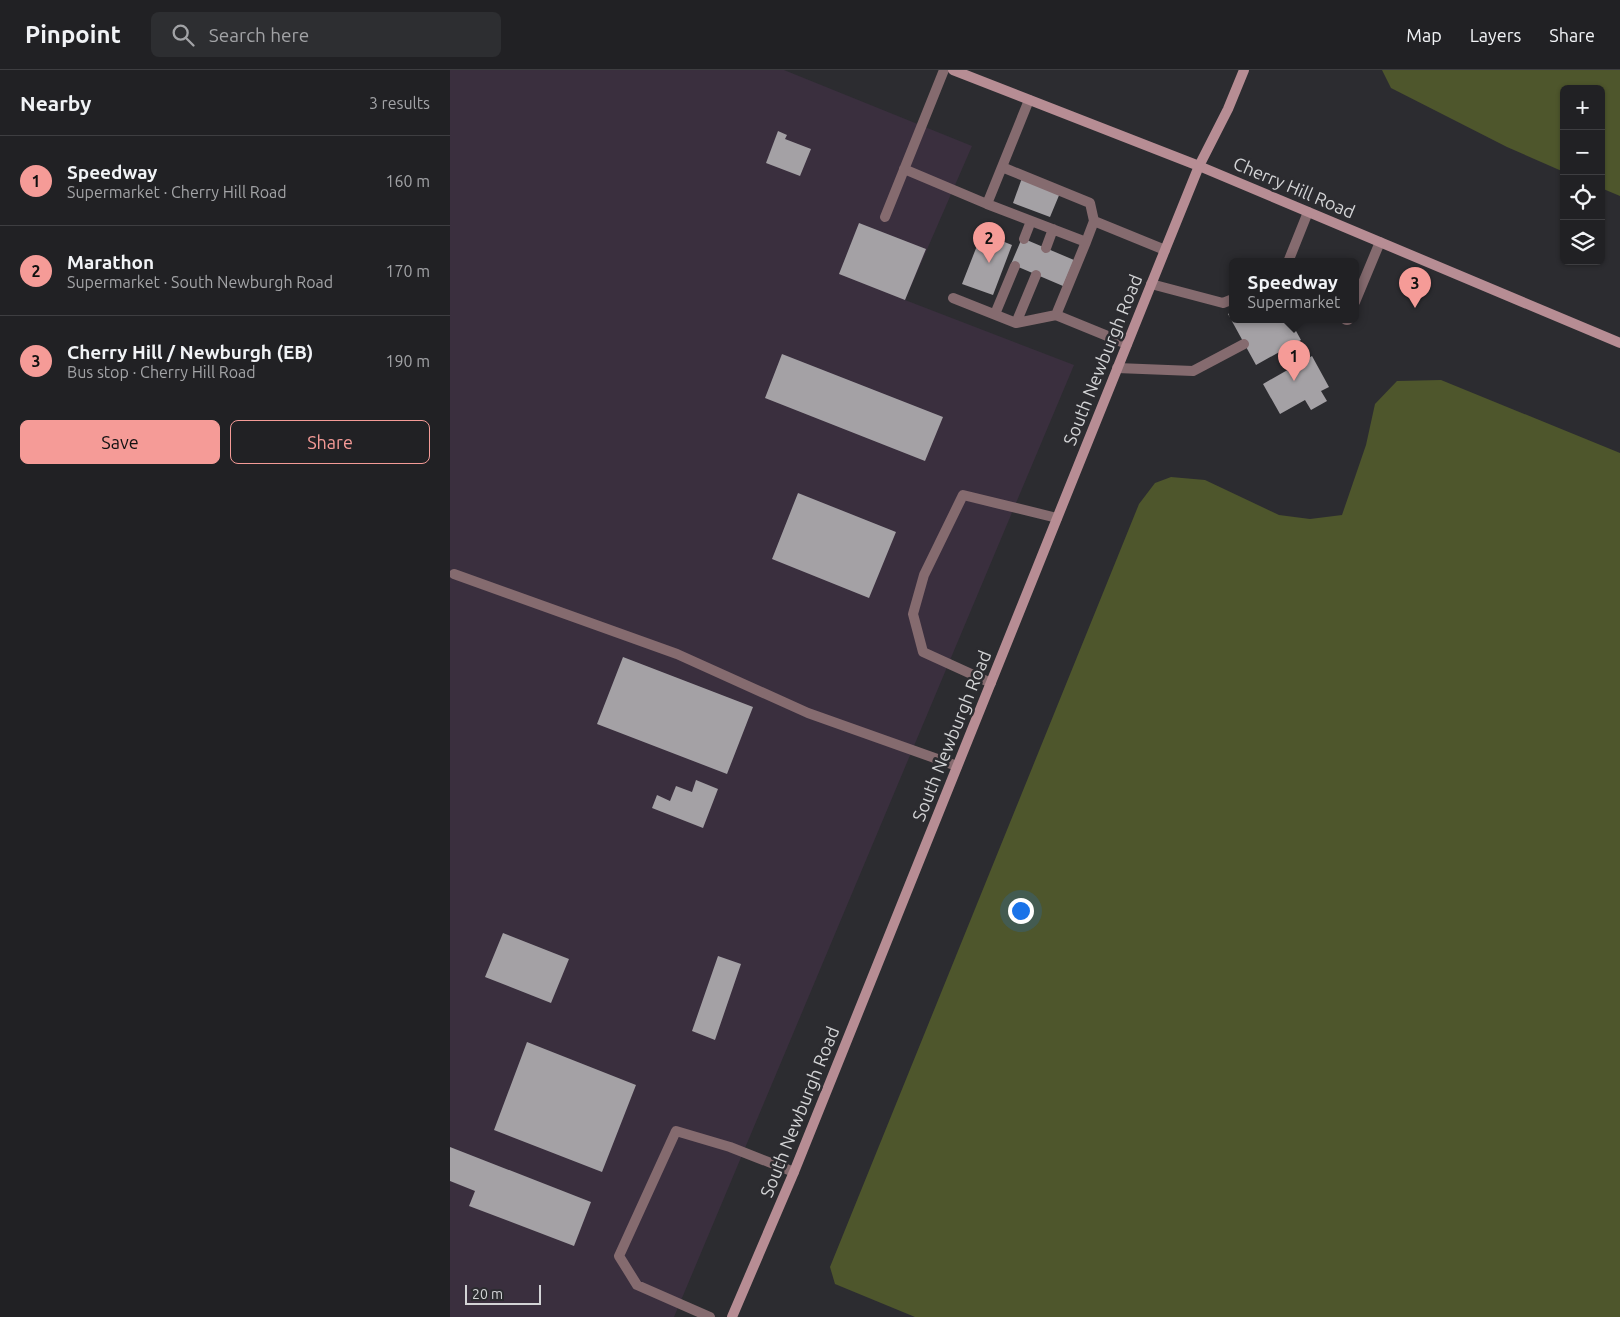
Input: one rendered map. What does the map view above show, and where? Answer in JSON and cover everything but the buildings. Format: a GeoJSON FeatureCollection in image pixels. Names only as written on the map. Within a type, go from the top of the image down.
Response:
{"type":"FeatureCollection","features":[{"type":"Feature","properties":{"kind":"main road","name":"Cherry Hill Road"},"geometry":{"type":"LineString","coordinates":[[953,70],[1200,166],[1620,343]]}},
{"type":"Feature","properties":{"kind":"main road","name":"South Newburgh Road"},"geometry":{"type":"LineString","coordinates":[[732,1317],[794,1172],[1151,284],[1200,166],[1228,109],[1244,70]]}},
{"type":"Feature","properties":{"kind":"lane"},"geometry":{"type":"LineString","coordinates":[[885,217],[944,70]]}},
{"type":"Feature","properties":{"kind":"lane"},"geometry":{"type":"LineString","coordinates":[[987,204],[1030,100]]}},
{"type":"Feature","properties":{"kind":"lane"},"geometry":{"type":"LineString","coordinates":[[1002,167],[1090,203],[1094,222],[1056,315]]}},
{"type":"Feature","properties":{"kind":"lane"},"geometry":{"type":"LineString","coordinates":[[904,169],[987,204],[1086,242]]}},
{"type":"Feature","properties":{"kind":"lane"},"geometry":{"type":"LineString","coordinates":[[1290,258],[1308,212]]}},
{"type":"Feature","properties":{"kind":"lane"},"geometry":{"type":"LineString","coordinates":[[1024,239],[1031,221]]}},
{"type":"Feature","properties":{"kind":"lane"},"geometry":{"type":"LineString","coordinates":[[1094,222],[1165,250]]}},
{"type":"Feature","properties":{"kind":"lane"},"geometry":{"type":"LineString","coordinates":[[1046,248],[1054,230]]}},
{"type":"Feature","properties":{"kind":"lane"},"geometry":{"type":"LineString","coordinates":[[1359,292],[1380,242]]}},
{"type":"Feature","properties":{"kind":"lane"},"geometry":{"type":"LineString","coordinates":[[995,314],[1015,266]]}},
{"type":"Feature","properties":{"kind":"lane"},"geometry":{"type":"LineString","coordinates":[[1016,323],[1036,275]]}},
{"type":"Feature","properties":{"kind":"lane"},"geometry":{"type":"LineString","coordinates":[[1151,284],[1223,303],[1229,301]]}},
{"type":"Feature","properties":{"kind":"lane"},"geometry":{"type":"LineString","coordinates":[[954,298],[1016,323],[1056,315],[1127,344]]}},
{"type":"Feature","properties":{"kind":"lane"},"geometry":{"type":"LineString","coordinates":[[1117,368],[1193,371],[1244,344]]}},
{"type":"Feature","properties":{"kind":"lane"},"geometry":{"type":"LineString","coordinates":[[991,683],[923,652],[913,614],[924,575],[963,495],[1057,518]]}},
{"type":"Feature","properties":{"kind":"lane"},"geometry":{"type":"LineString","coordinates":[[454,574],[677,654],[808,713],[957,766]]}},
{"type":"Feature","properties":{"kind":"lane"},"geometry":{"type":"LineString","coordinates":[[710,1317],[637,1285],[619,1256],[676,1131],[730,1147],[794,1172]]}},
{"type":"Feature","properties":{"kind":"shaded area"},"geometry":{"type":"Polygon","coordinates":[[[450,70],[784,70],[972,146],[905,300],[1074,365],[674,1317],[450,1317],[450,70]]]}},
{"type":"Feature","properties":{"kind":"green space"},"geometry":{"type":"Polygon","coordinates":[[[1382,70],[1620,70],[1620,196],[1605,190],[1605,85],[1560,85],[1560,170],[1507,147],[1391,88],[1382,70]]]}},
{"type":"Feature","properties":{"kind":"green space"},"geometry":{"type":"Polygon","coordinates":[[[1441,380],[1620,453],[1620,1317],[915,1317],[835,1284],[830,1267],[1139,504],[1155,483],[1171,477],[1205,480],[1279,515],[1310,519],[1342,515],[1366,445],[1375,404],[1397,381],[1441,380]]]}},
{"type":"Feature","properties":{"kind":"place","name":"Marathon"},"geometry":{"type":"Point","coordinates":[989,263]}},
{"type":"Feature","properties":{"kind":"place","name":"Cherry Hill / Newburgh (EB)"},"geometry":{"type":"Point","coordinates":[1415,308]}},
{"type":"Feature","properties":{"kind":"place","name":"Speedway"},"geometry":{"type":"Point","coordinates":[1294,381]}}]}
